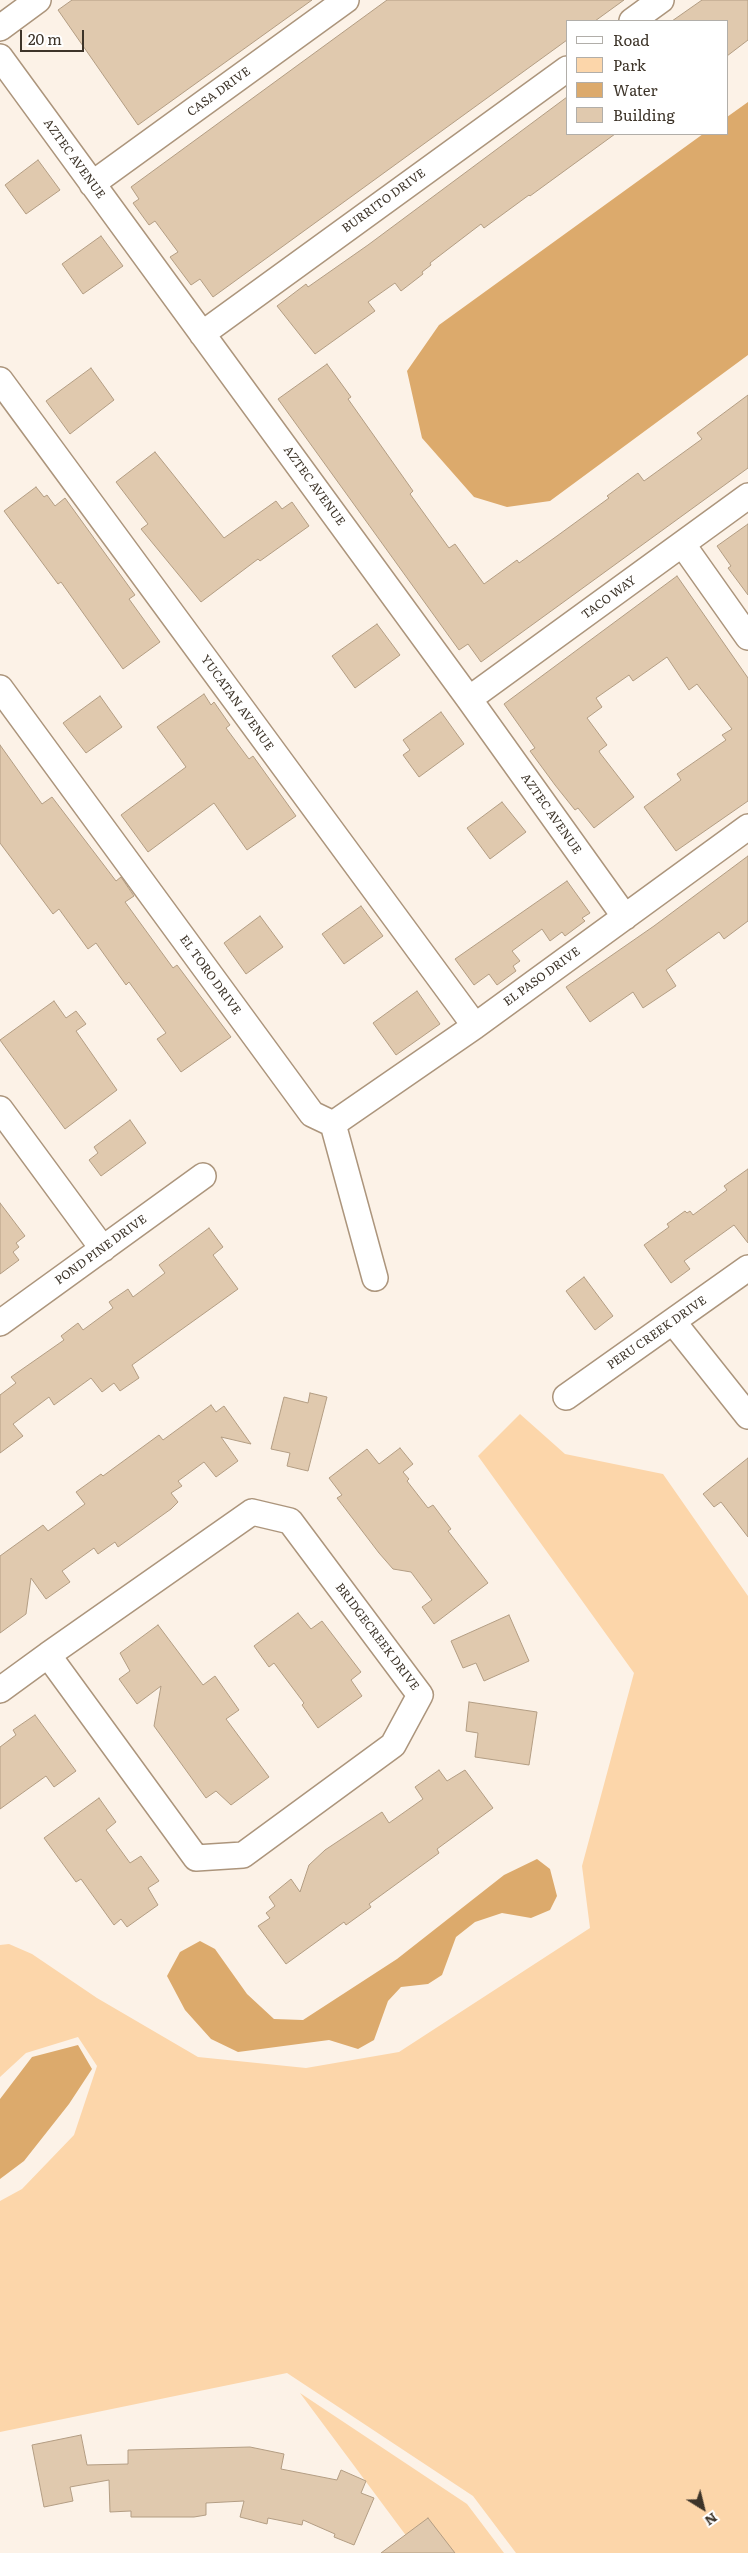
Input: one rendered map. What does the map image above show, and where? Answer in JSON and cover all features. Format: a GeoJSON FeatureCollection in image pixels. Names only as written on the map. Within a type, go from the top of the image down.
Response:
{"type":"FeatureCollection","features":[{"type":"Feature","properties":{"kind":"street"},"geometry":{"type":"LineString","coordinates":[[0,28],[38,0]]}},
{"type":"Feature","properties":{"kind":"street","name":"CASA DRIVE"},"geometry":{"type":"LineString","coordinates":[[92,184],[346,0]]}},
{"type":"Feature","properties":{"kind":"street"},"geometry":{"type":"LineString","coordinates":[[633,20],[661,0]]}},
{"type":"Feature","properties":{"kind":"street","name":"AZTEC AVENUE"},"geometry":{"type":"LineString","coordinates":[[0,57],[469,699],[625,916]]}},
{"type":"Feature","properties":{"kind":"street","name":"BURRITO DRIVE"},"geometry":{"type":"LineString","coordinates":[[202,334],[566,70]]}},
{"type":"Feature","properties":{"kind":"street","name":"YUCATAN AVENUE"},"geometry":{"type":"LineString","coordinates":[[0,380],[475,1026]]}},
{"type":"Feature","properties":{"kind":"street","name":"TACO WAY"},"geometry":{"type":"LineString","coordinates":[[469,699],[748,496]]}},
{"type":"Feature","properties":{"kind":"street"},"geometry":{"type":"LineString","coordinates":[[683,545],[748,637]]}},
{"type":"Feature","properties":{"kind":"street","name":"EL TORO DRIVE"},"geometry":{"type":"LineString","coordinates":[[0,688],[312,1114],[334,1124]]}},
{"type":"Feature","properties":{"kind":"street","name":"EL PASO DRIVE"},"geometry":{"type":"LineString","coordinates":[[334,1124],[475,1026],[748,827]]}},
{"type":"Feature","properties":{"kind":"street"},"geometry":{"type":"LineString","coordinates":[[0,1109],[103,1249]]}},
{"type":"Feature","properties":{"kind":"street"},"geometry":{"type":"LineString","coordinates":[[334,1124],[375,1278]]}},
{"type":"Feature","properties":{"kind":"street","name":"POND PINE DRIVE"},"geometry":{"type":"LineString","coordinates":[[0,1323],[203,1176]]}},
{"type":"Feature","properties":{"kind":"street","name":"PERU CREEK DRIVE"},"geometry":{"type":"LineString","coordinates":[[566,1397],[748,1268]]}},
{"type":"Feature","properties":{"kind":"street"},"geometry":{"type":"LineString","coordinates":[[674,1322],[748,1416]]}},
{"type":"Feature","properties":{"kind":"street","name":"BRIDGECREEK DRIVE"},"geometry":{"type":"LineString","coordinates":[[0,1690],[48,1655],[252,1512],[290,1521],[420,1695],[393,1745],[243,1855],[196,1858],[48,1655]]}},
{"type":"Feature","properties":{"kind":"green space"},"geometry":{"type":"Polygon","coordinates":[[[520,1414],[565,1454],[663,1474],[748,1596],[748,2553],[516,2553],[473,2496],[287,2373],[0,2432],[0,2201],[22,2189],[74,2135],[97,2066],[78,2037],[26,2053],[0,2077],[0,1945],[9,1944],[32,1954],[97,1998],[198,2057],[306,2068],[399,2052],[590,1928],[582,1866],[634,1673],[478,1456],[520,1414]]]}},
{"type":"Feature","properties":{"kind":"green space"},"geometry":{"type":"Polygon","coordinates":[[[300,2393],[467,2504],[504,2553],[419,2553],[300,2393]]]}},
{"type":"Feature","properties":{"kind":"water"},"geometry":{"type":"Polygon","coordinates":[[[748,102],[748,355],[550,501],[507,507],[474,497],[422,438],[407,371],[439,325],[702,135],[728,135],[728,116],[748,102]]]}},
{"type":"Feature","properties":{"kind":"water"},"geometry":{"type":"Polygon","coordinates":[[[537,1859],[550,1869],[557,1896],[550,1910],[531,1918],[502,1913],[475,1922],[456,1937],[442,1975],[428,1984],[401,1987],[388,2001],[374,2040],[358,2049],[329,2040],[238,2052],[211,2039],[185,2010],[167,1976],[180,1952],[200,1941],[215,1949],[247,1994],[274,2019],[303,2020],[397,1959],[504,1875],[537,1859]]]}},
{"type":"Feature","properties":{"kind":"water"},"geometry":{"type":"Polygon","coordinates":[[[78,2045],[92,2069],[69,2104],[24,2161],[0,2179],[0,2099],[32,2057],[78,2045]]]}},
{"type":"Feature","properties":{"kind":"building"},"geometry":{"type":"Polygon","coordinates":[[[72,0],[312,0],[138,125],[58,10],[72,0]]]}},
{"type":"Feature","properties":{"kind":"building"},"geometry":{"type":"Polygon","coordinates":[[[387,0],[624,0],[596,20],[566,20],[566,41],[213,297],[200,279],[191,285],[170,257],[178,252],[155,221],[149,225],[133,203],[139,199],[131,187],[387,0]]]}},
{"type":"Feature","properties":{"kind":"building"},"geometry":{"type":"Polygon","coordinates":[[[702,0],[748,0],[748,40],[728,55],[728,20],[673,20],[702,0]]]}},
{"type":"Feature","properties":{"kind":"building"},"geometry":{"type":"Polygon","coordinates":[[[566,98],[566,135],[614,135],[484,228],[481,224],[430,263],[431,265],[422,272],[423,274],[401,291],[395,283],[368,302],[375,311],[315,354],[277,306],[306,284],[308,287],[368,245],[566,98]]]}},
{"type":"Feature","properties":{"kind":"building"},"geometry":{"type":"Polygon","coordinates":[[[38,160],[60,190],[26,214],[5,185],[38,160]]]}},
{"type":"Feature","properties":{"kind":"building"},"geometry":{"type":"Polygon","coordinates":[[[101,236],[123,266],[83,294],[62,264],[101,236]]]}},
{"type":"Feature","properties":{"kind":"building"},"geometry":{"type":"Polygon","coordinates":[[[327,364],[351,397],[348,399],[413,491],[410,494],[449,548],[455,544],[484,584],[517,560],[519,563],[557,536],[609,498],[607,496],[638,473],[644,481],[702,439],[697,433],[748,395],[748,468],[481,662],[468,644],[459,650],[278,399],[327,364]]]}},
{"type":"Feature","properties":{"kind":"building"},"geometry":{"type":"Polygon","coordinates":[[[91,368],[114,400],[70,434],[46,401],[91,368]]]}},
{"type":"Feature","properties":{"kind":"building"},"geometry":{"type":"Polygon","coordinates":[[[155,452],[224,538],[276,501],[282,509],[292,502],[309,526],[260,561],[258,559],[201,602],[141,529],[148,524],[116,482],[155,452]]]}},
{"type":"Feature","properties":{"kind":"building"},"geometry":{"type":"Polygon","coordinates":[[[36,487],[44,497],[47,495],[55,506],[65,498],[135,595],[129,599],[160,642],[123,669],[61,582],[58,584],[4,511],[36,487]]]}},
{"type":"Feature","properties":{"kind":"building"},"geometry":{"type":"Polygon","coordinates":[[[748,524],[748,595],[728,568],[731,566],[717,546],[748,524]]]}},
{"type":"Feature","properties":{"kind":"building"},"geometry":{"type":"Polygon","coordinates":[[[677,576],[748,678],[748,801],[676,851],[644,807],[681,780],[677,774],[726,740],[722,735],[732,729],[697,684],[689,690],[667,657],[633,681],[629,675],[596,698],[602,707],[587,718],[607,745],[599,751],[600,753],[634,797],[594,828],[578,808],[575,810],[530,751],[535,748],[504,704],[677,576]]]}},
{"type":"Feature","properties":{"kind":"building"},"geometry":{"type":"Polygon","coordinates":[[[377,624],[400,655],[355,688],[332,656],[377,624]]]}},
{"type":"Feature","properties":{"kind":"building"},"geometry":{"type":"Polygon","coordinates":[[[204,694],[211,705],[214,702],[230,725],[226,728],[249,759],[253,756],[296,816],[247,850],[214,803],[148,852],[121,815],[186,767],[157,727],[204,694]]]}},
{"type":"Feature","properties":{"kind":"building"},"geometry":{"type":"Polygon","coordinates":[[[100,696],[122,727],[86,753],[63,723],[100,696]]]}},
{"type":"Feature","properties":{"kind":"building"},"geometry":{"type":"Polygon","coordinates":[[[441,712],[464,744],[419,777],[403,755],[410,750],[403,740],[441,712]]]}},
{"type":"Feature","properties":{"kind":"building"},"geometry":{"type":"Polygon","coordinates":[[[0,745],[42,804],[52,797],[116,881],[121,877],[134,896],[125,902],[173,968],[177,965],[231,1037],[181,1072],[157,1039],[166,1033],[129,982],[126,985],[96,943],[88,949],[59,909],[53,914],[0,843],[0,745]]]}},
{"type":"Feature","properties":{"kind":"building"},"geometry":{"type":"Polygon","coordinates":[[[502,802],[526,832],[490,859],[467,828],[502,802]]]}},
{"type":"Feature","properties":{"kind":"building"},"geometry":{"type":"Polygon","coordinates":[[[748,856],[748,921],[724,939],[719,932],[666,970],[676,986],[643,1008],[633,992],[590,1022],[566,987],[654,926],[748,856]]]}},
{"type":"Feature","properties":{"kind":"building"},"geometry":{"type":"Polygon","coordinates":[[[567,881],[590,913],[582,918],[585,921],[565,936],[562,932],[550,941],[542,929],[512,951],[520,961],[513,966],[516,971],[497,985],[489,974],[474,985],[455,959],[567,881]]]}},
{"type":"Feature","properties":{"kind":"building"},"geometry":{"type":"Polygon","coordinates":[[[361,906],[383,936],[344,964],[322,934],[361,906]]]}},
{"type":"Feature","properties":{"kind":"building"},"geometry":{"type":"Polygon","coordinates":[[[260,916],[283,947],[246,974],[224,943],[260,916]]]}},
{"type":"Feature","properties":{"kind":"building"},"geometry":{"type":"Polygon","coordinates":[[[417,991],[440,1024],[396,1055],[373,1023],[417,991]]]}},
{"type":"Feature","properties":{"kind":"building"},"geometry":{"type":"Polygon","coordinates":[[[54,1001],[66,1018],[76,1011],[86,1024],[76,1031],[117,1090],[65,1129],[0,1040],[54,1001]]]}},
{"type":"Feature","properties":{"kind":"building"},"geometry":{"type":"Polygon","coordinates":[[[130,1120],[146,1143],[101,1176],[89,1160],[98,1153],[94,1147],[130,1120]]]}},
{"type":"Feature","properties":{"kind":"building"},"geometry":{"type":"Polygon","coordinates":[[[748,1169],[748,1243],[734,1225],[684,1261],[690,1269],[671,1283],[644,1245],[669,1227],[667,1224],[685,1211],[687,1213],[690,1211],[693,1215],[727,1190],[724,1186],[748,1169]]]}},
{"type":"Feature","properties":{"kind":"building"},"geometry":{"type":"Polygon","coordinates":[[[0,1203],[25,1236],[16,1243],[19,1247],[13,1252],[19,1260],[0,1274],[0,1203]]]}},
{"type":"Feature","properties":{"kind":"building"},"geometry":{"type":"Polygon","coordinates":[[[209,1228],[223,1247],[213,1255],[238,1289],[132,1365],[139,1378],[120,1391],[114,1383],[102,1392],[91,1378],[54,1405],[49,1397],[13,1424],[23,1436],[0,1453],[0,1395],[16,1383],[11,1377],[64,1340],[61,1336],[78,1323],[83,1330],[113,1308],[109,1302],[128,1289],[133,1297],[165,1273],[159,1265],[209,1228]]]}},
{"type":"Feature","properties":{"kind":"building"},"geometry":{"type":"Polygon","coordinates":[[[584,1277],[613,1316],[595,1330],[566,1291],[584,1277]]]}},
{"type":"Feature","properties":{"kind":"building"},"geometry":{"type":"Polygon","coordinates":[[[310,1393],[327,1397],[308,1471],[287,1466],[290,1453],[271,1449],[284,1397],[308,1403],[310,1393]]]}},
{"type":"Feature","properties":{"kind":"building"},"geometry":{"type":"Polygon","coordinates":[[[211,1405],[216,1412],[224,1406],[251,1444],[221,1437],[238,1461],[216,1477],[204,1462],[178,1481],[182,1486],[171,1493],[178,1502],[171,1509],[118,1547],[115,1542],[98,1554],[94,1548],[62,1571],[70,1582],[46,1599],[31,1578],[26,1614],[0,1633],[0,1556],[43,1525],[48,1531],[85,1504],[76,1492],[101,1474],[103,1476],[159,1435],[163,1440],[211,1405]]]}},
{"type":"Feature","properties":{"kind":"building"},"geometry":{"type":"Polygon","coordinates":[[[400,1448],[413,1464],[403,1472],[409,1479],[407,1481],[428,1508],[433,1505],[451,1529],[448,1531],[488,1583],[434,1624],[422,1607],[432,1600],[411,1572],[393,1569],[379,1553],[337,1498],[342,1495],[329,1478],[367,1449],[379,1464],[400,1448]]]}},
{"type":"Feature","properties":{"kind":"building"},"geometry":{"type":"Polygon","coordinates":[[[748,1458],[748,1537],[721,1502],[714,1507],[703,1494],[748,1458]]]}},
{"type":"Feature","properties":{"kind":"building"},"geometry":{"type":"Polygon","coordinates":[[[298,1613],[311,1629],[322,1621],[361,1672],[351,1680],[362,1696],[318,1728],[302,1705],[304,1703],[274,1663],[269,1667],[254,1646],[298,1613]]]}},
{"type":"Feature","properties":{"kind":"building"},"geometry":{"type":"Polygon","coordinates":[[[509,1615],[529,1661],[484,1681],[476,1663],[463,1668],[451,1641],[509,1615]]]}},
{"type":"Feature","properties":{"kind":"building"},"geometry":{"type":"Polygon","coordinates":[[[158,1625],[203,1685],[215,1676],[239,1710],[226,1719],[269,1777],[231,1805],[216,1791],[206,1798],[154,1726],[161,1686],[137,1704],[119,1679],[130,1671],[120,1653],[158,1625]]]}},
{"type":"Feature","properties":{"kind":"building"},"geometry":{"type":"Polygon","coordinates":[[[469,1702],[537,1712],[529,1765],[475,1757],[478,1733],[466,1731],[469,1702]]]}},
{"type":"Feature","properties":{"kind":"building"},"geometry":{"type":"Polygon","coordinates":[[[35,1715],[76,1771],[54,1787],[46,1776],[0,1809],[0,1747],[16,1735],[13,1730],[35,1715]]]}},
{"type":"Feature","properties":{"kind":"building"},"geometry":{"type":"Polygon","coordinates":[[[439,1770],[447,1781],[465,1770],[493,1808],[437,1849],[439,1853],[369,1904],[371,1907],[346,1925],[344,1922],[286,1964],[258,1926],[270,1918],[266,1913],[275,1906],[269,1897],[291,1879],[300,1892],[309,1865],[325,1850],[382,1812],[389,1823],[423,1799],[415,1787],[439,1770]]]}},
{"type":"Feature","properties":{"kind":"building"},"geometry":{"type":"Polygon","coordinates":[[[99,1798],[116,1822],[106,1830],[130,1863],[141,1856],[159,1881],[148,1888],[158,1905],[127,1927],[121,1919],[114,1925],[81,1879],[76,1882],[44,1838],[99,1798]]]}},
{"type":"Feature","properties":{"kind":"building"},"geometry":{"type":"Polygon","coordinates":[[[81,2435],[87,2465],[128,2464],[128,2450],[250,2447],[284,2454],[281,2469],[337,2480],[341,2470],[366,2481],[361,2493],[374,2498],[354,2545],[334,2537],[335,2534],[303,2520],[302,2525],[268,2518],[267,2524],[240,2517],[244,2501],[206,2503],[206,2515],[194,2517],[131,2517],[131,2511],[110,2512],[109,2480],[70,2487],[73,2501],[44,2507],[32,2445],[81,2435]]]}},
{"type":"Feature","properties":{"kind":"building"},"geometry":{"type":"Polygon","coordinates":[[[428,2518],[455,2553],[381,2553],[428,2518]]]}}]}
